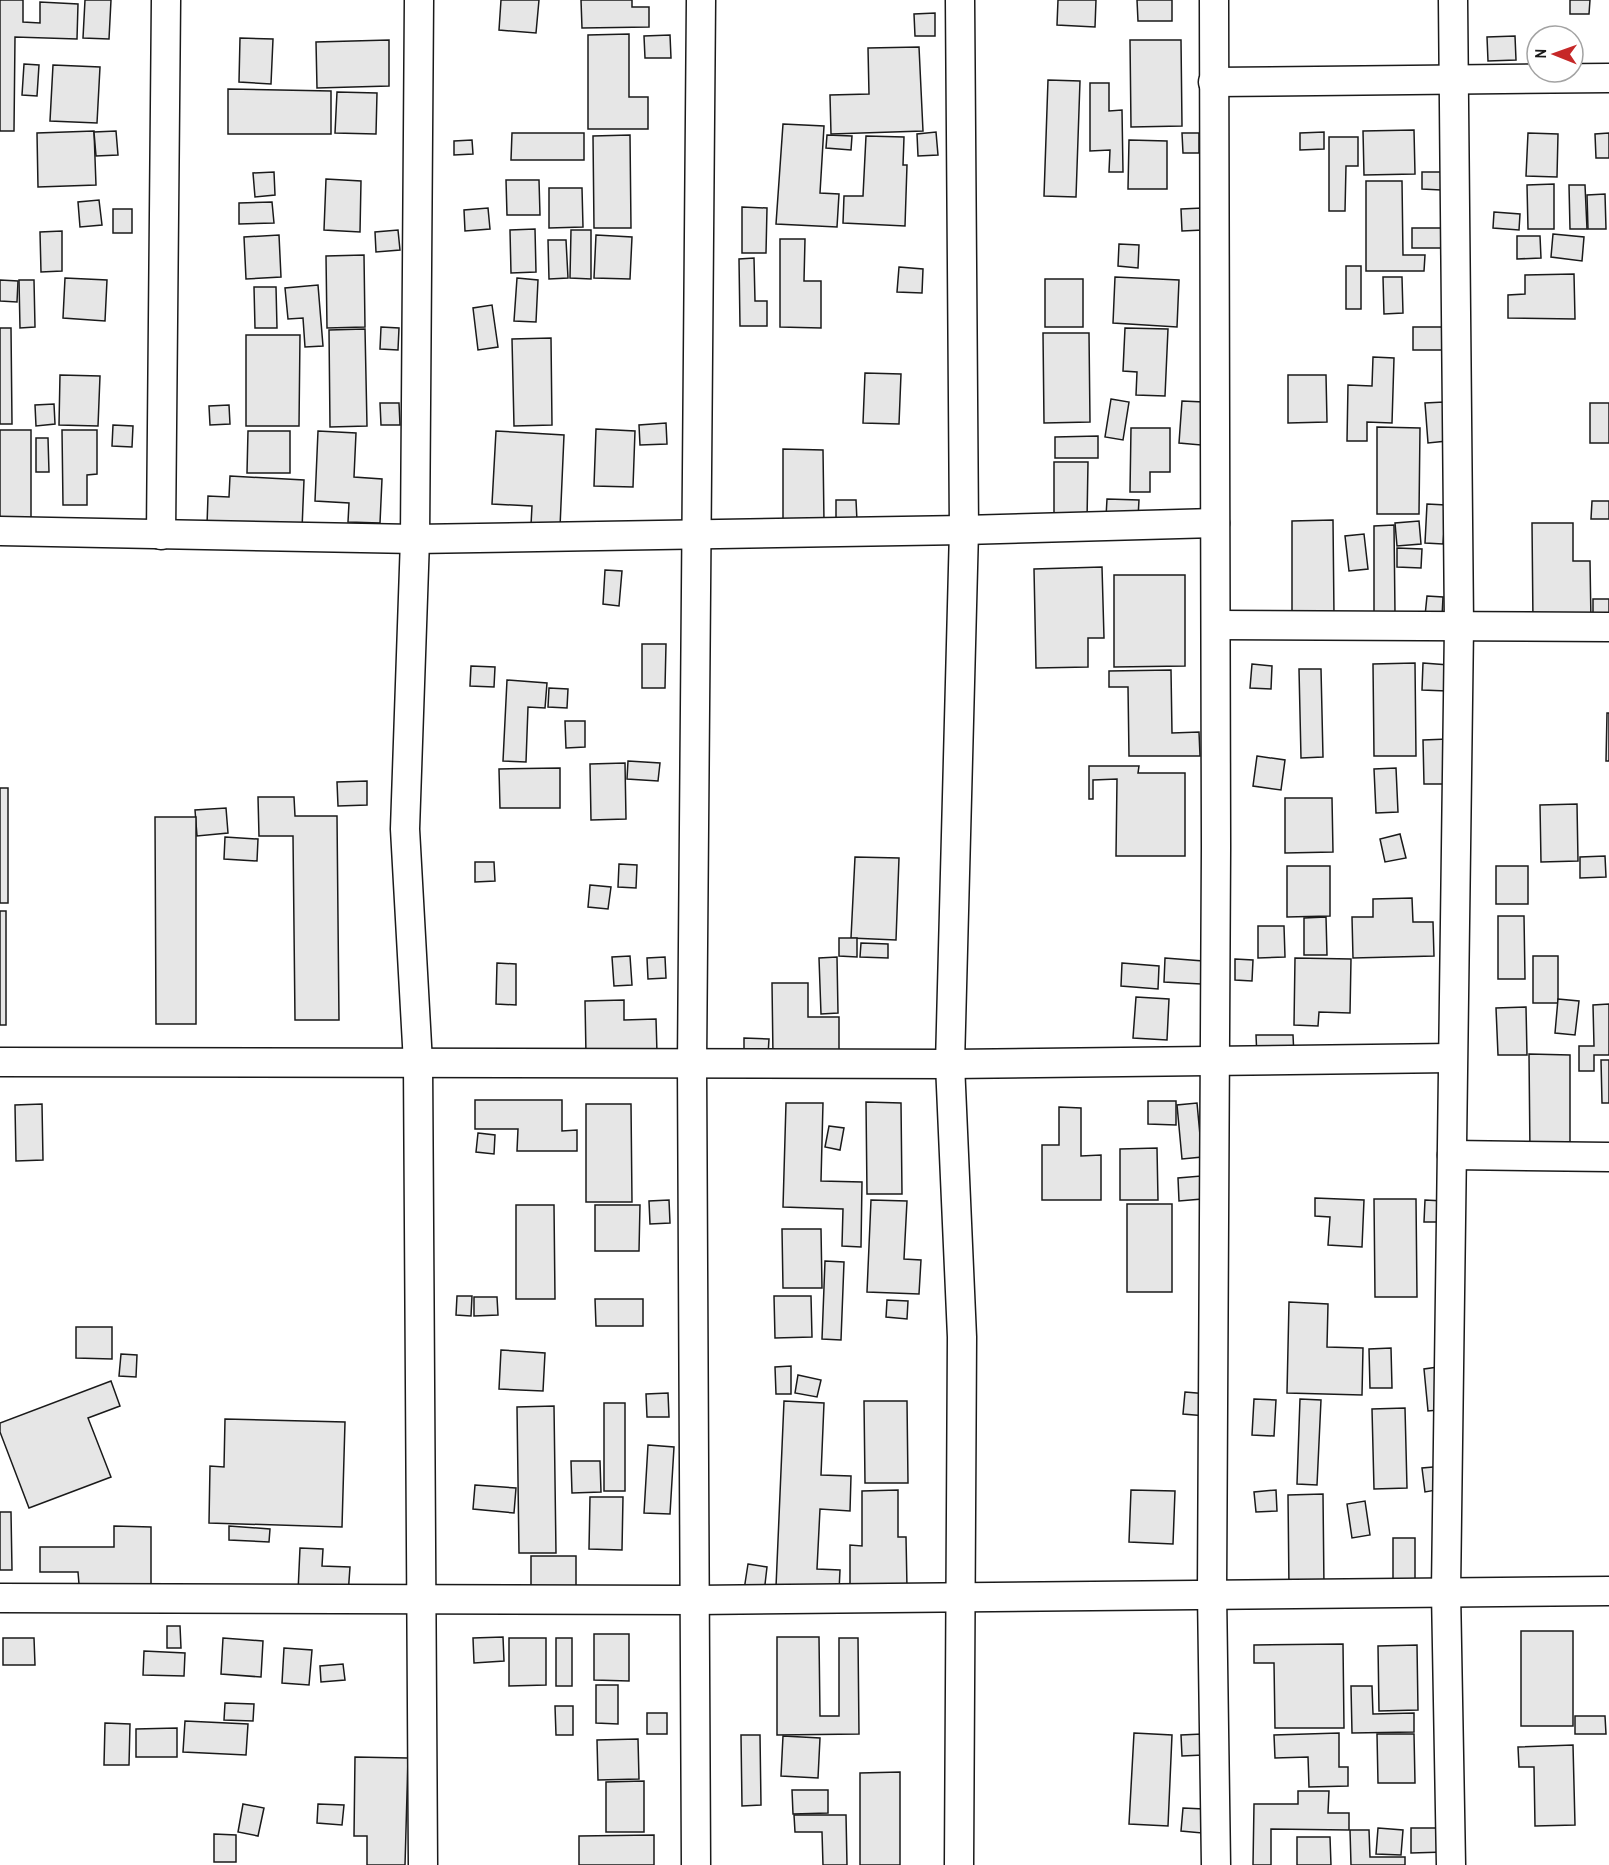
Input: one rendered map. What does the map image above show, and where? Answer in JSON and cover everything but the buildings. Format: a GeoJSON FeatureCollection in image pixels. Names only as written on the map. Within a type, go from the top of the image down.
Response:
{"type":"FeatureCollection","features":[{"type":"Feature","properties":{"kind":"street"},"geometry":{"type":"LineString","coordinates":[[161,535],[166,0]]}},
{"type":"Feature","properties":{"kind":"street"},"geometry":{"type":"LineString","coordinates":[[419,0],[415,539],[405,829],[418,1063],[419,1599],[423,1865]]}},
{"type":"Feature","properties":{"kind":"street"},"geometry":{"type":"LineString","coordinates":[[696,1865],[692,1064],[699,534],[701,0]]}},
{"type":"Feature","properties":{"kind":"street"},"geometry":{"type":"LineString","coordinates":[[959,1865],[962,1337],[950,1064],[964,530],[960,0]]}},
{"type":"Feature","properties":{"kind":"street"},"geometry":{"type":"LineString","coordinates":[[1214,0],[1216,625],[1212,1593],[1216,1865]]}},
{"type":"Feature","properties":{"kind":"street"},"geometry":{"type":"LineString","coordinates":[[1451,1865],[1446,1591],[1459,626],[1453,0]]}},
{"type":"Feature","properties":{"kind":"street"},"geometry":{"type":"LineString","coordinates":[[1213,82],[1609,78]]}},
{"type":"Feature","properties":{"kind":"street"},"geometry":{"type":"LineString","coordinates":[[0,531],[415,539],[964,530],[1215,523]]}},
{"type":"Feature","properties":{"kind":"street"},"geometry":{"type":"LineString","coordinates":[[1216,625],[1609,627]]}},
{"type":"Feature","properties":{"kind":"street"},"geometry":{"type":"LineString","coordinates":[[0,1062],[950,1064],[1452,1058]]}},
{"type":"Feature","properties":{"kind":"street"},"geometry":{"type":"LineString","coordinates":[[1452,1155],[1609,1157]]}},
{"type":"Feature","properties":{"kind":"street"},"geometry":{"type":"LineString","coordinates":[[0,1598],[695,1600],[1212,1593],[1609,1591]]}}]}
